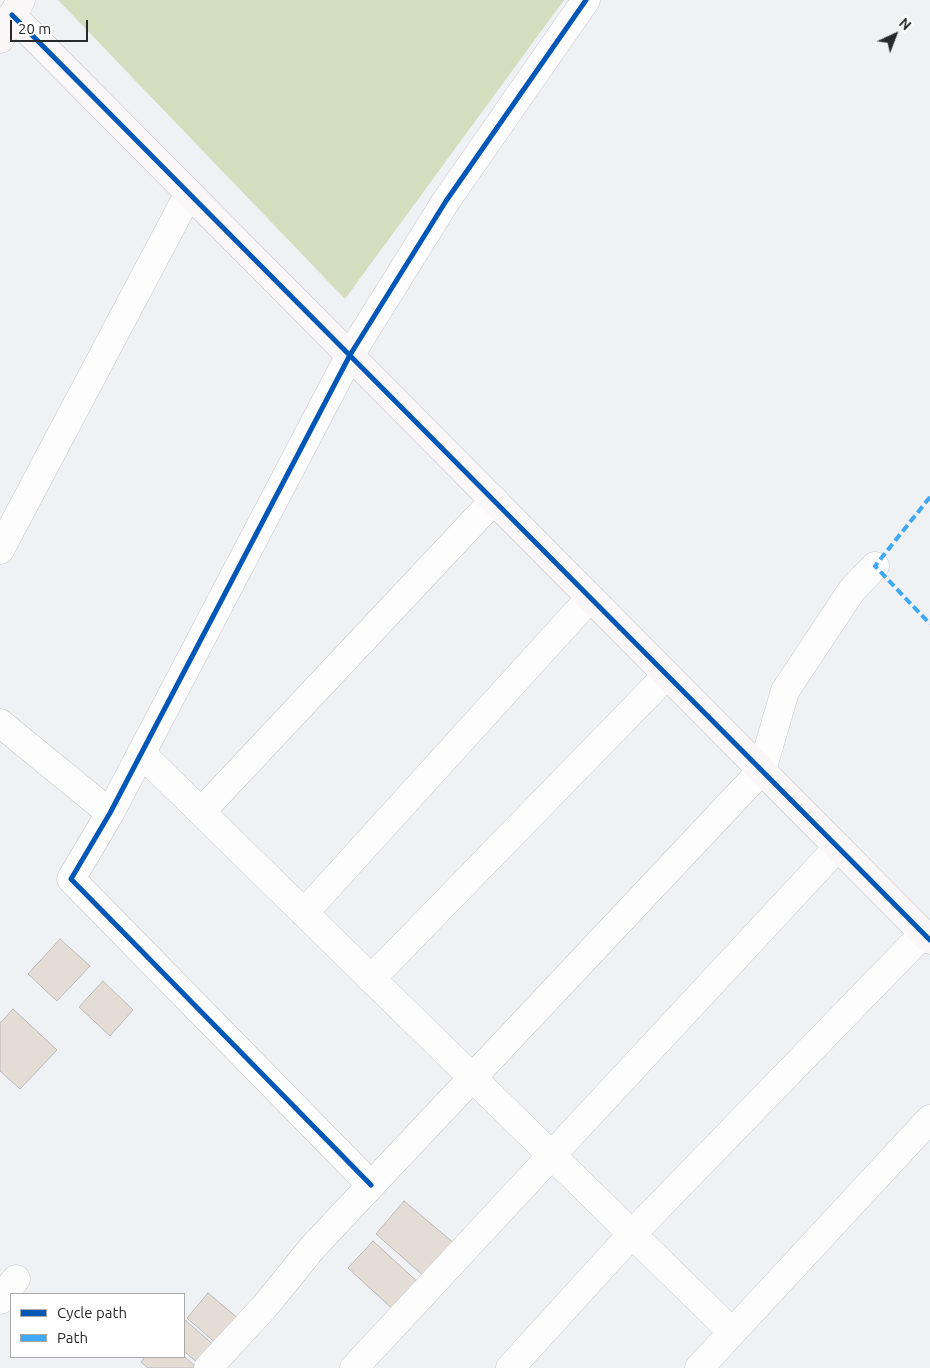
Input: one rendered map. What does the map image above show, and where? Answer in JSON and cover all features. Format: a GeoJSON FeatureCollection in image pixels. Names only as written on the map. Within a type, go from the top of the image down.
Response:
{"type":"FeatureCollection","features":[{"type":"Feature","properties":{"kind":"street"},"geometry":{"type":"LineString","coordinates":[[371,1185],[71,879],[110,813],[350,355],[446,201],[586,0]]}},
{"type":"Feature","properties":{"kind":"street"},"geometry":{"type":"LineString","coordinates":[[0,39],[17,8],[189,193],[927,936],[632,1234],[510,1368]]}},
{"type":"Feature","properties":{"kind":"street"},"geometry":{"type":"LineString","coordinates":[[0,550],[189,193]]}},
{"type":"Feature","properties":{"kind":"street"},"geometry":{"type":"LineString","coordinates":[[201,812],[494,500]]}},
{"type":"Feature","properties":{"kind":"street"},"geometry":{"type":"LineString","coordinates":[[208,1368],[266,1304],[313,1247],[762,770],[785,691],[852,590],[876,566]]}},
{"type":"Feature","properties":{"kind":"street"},"geometry":{"type":"LineString","coordinates":[[304,913],[590,598]]}},
{"type":"Feature","properties":{"kind":"street"},"geometry":{"type":"LineString","coordinates":[[371,979],[667,675]]}},
{"type":"Feature","properties":{"kind":"street"},"geometry":{"type":"LineString","coordinates":[[0,723],[110,813]]}},
{"type":"Feature","properties":{"kind":"street"},"geometry":{"type":"LineString","coordinates":[[141,754],[732,1332]]}},
{"type":"Feature","properties":{"kind":"street"},"geometry":{"type":"LineString","coordinates":[[354,1368],[838,847]]}},
{"type":"Feature","properties":{"kind":"street"},"geometry":{"type":"LineString","coordinates":[[699,1368],[930,1119]]}},
{"type":"Feature","properties":{"kind":"green space"},"geometry":{"type":"Polygon","coordinates":[[[58,0],[564,0],[345,299],[58,0]]]}},
{"type":"Feature","properties":{"kind":"building"},"geometry":{"type":"Polygon","coordinates":[[[60,939],[90,966],[57,1001],[28,974],[60,939]]]}},
{"type":"Feature","properties":{"kind":"building"},"geometry":{"type":"Polygon","coordinates":[[[103,981],[133,1010],[110,1036],[79,1007],[103,981]]]}},
{"type":"Feature","properties":{"kind":"building"},"geometry":{"type":"Polygon","coordinates":[[[13,1009],[57,1050],[20,1089],[0,1071],[0,1023],[13,1009]]]}},
{"type":"Feature","properties":{"kind":"building"},"geometry":{"type":"Polygon","coordinates":[[[404,1201],[455,1244],[426,1278],[376,1234],[404,1201]]]}},
{"type":"Feature","properties":{"kind":"building"},"geometry":{"type":"Polygon","coordinates":[[[373,1241],[422,1286],[397,1313],[348,1268],[373,1241]]]}},
{"type":"Feature","properties":{"kind":"building"},"geometry":{"type":"Polygon","coordinates":[[[208,1293],[240,1320],[218,1345],[187,1318],[208,1293]]]}},
{"type":"Feature","properties":{"kind":"building"},"geometry":{"type":"Polygon","coordinates":[[[185,1320],[216,1347],[200,1365],[185,1352],[185,1320]]]}},
{"type":"Feature","properties":{"kind":"building"},"geometry":{"type":"Polygon","coordinates":[[[185,1357],[197,1368],[148,1368],[141,1362],[144,1358],[185,1357]]]}},
{"type":"Feature","properties":{"kind":"marked path"},"geometry":{"type":"LineString","coordinates":[[930,497],[875,566],[930,624]]}},
{"type":"Feature","properties":{"kind":"cycle path"},"geometry":{"type":"LineString","coordinates":[[371,1185],[71,879],[110,813],[350,355],[446,201],[586,0]]}},
{"type":"Feature","properties":{"kind":"cycle path"},"geometry":{"type":"LineString","coordinates":[[12,15],[930,940]]}}]}
